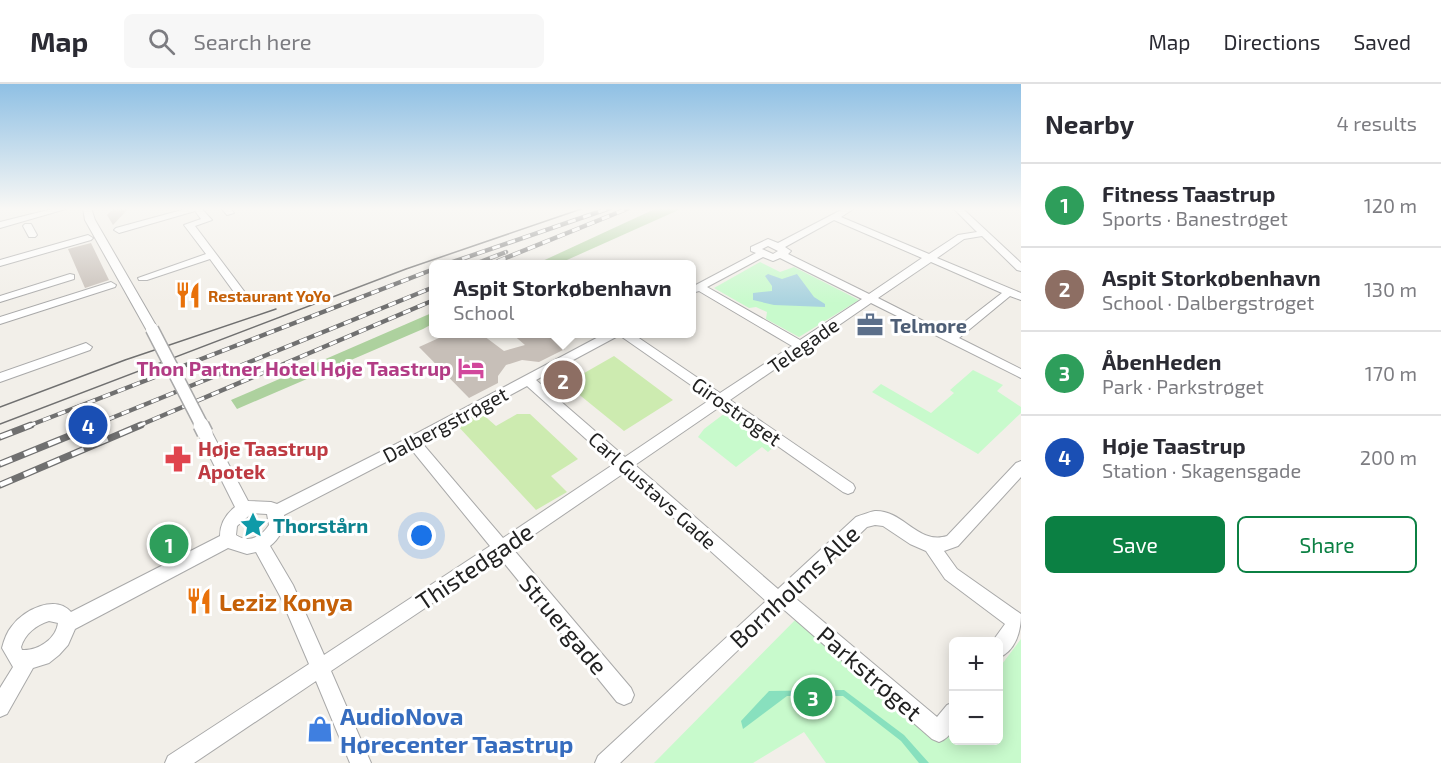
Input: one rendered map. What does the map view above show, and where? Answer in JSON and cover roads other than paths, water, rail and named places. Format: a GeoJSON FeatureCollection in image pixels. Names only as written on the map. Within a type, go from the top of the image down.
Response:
{"type":"FeatureCollection","features":[{"type":"Feature","properties":{"kind":"street"},"geometry":{"type":"LineString","coordinates":[[0,263],[82,240]]}},
{"type":"Feature","properties":{"kind":"street"},"geometry":{"type":"LineString","coordinates":[[101,240],[152,329],[244,509]]}},
{"type":"Feature","properties":{"kind":"street"},"geometry":{"type":"LineString","coordinates":[[200,240],[243,297]]}},
{"type":"Feature","properties":{"kind":"street"},"geometry":{"type":"LineString","coordinates":[[696,288],[764,253],[773,258],[779,250],[796,240]]}},
{"type":"Feature","properties":{"kind":"street"},"geometry":{"type":"LineString","coordinates":[[887,240],[1017,295]]}},
{"type":"Feature","properties":{"kind":"street","name":"Telegade"},"geometry":{"type":"LineString","coordinates":[[625,465],[957,240]]}},
{"type":"Feature","properties":{"kind":"street"},"geometry":{"type":"LineString","coordinates":[[992,240],[1021,268]]}},
{"type":"Feature","properties":{"kind":"street"},"geometry":{"type":"LineString","coordinates":[[779,250],[869,299],[1021,374]]}},
{"type":"Feature","properties":{"kind":"street"},"geometry":{"type":"LineString","coordinates":[[143,278],[212,255]]}},
{"type":"Feature","properties":{"kind":"street"},"geometry":{"type":"LineString","coordinates":[[0,299],[70,277]]}},
{"type":"Feature","properties":{"kind":"street"},"geometry":{"type":"LineString","coordinates":[[0,321],[111,285]]}},
{"type":"Feature","properties":{"kind":"street"},"geometry":{"type":"LineString","coordinates":[[696,290],[801,346]]}},
{"type":"Feature","properties":{"kind":"street"},"geometry":{"type":"LineString","coordinates":[[950,339],[1017,295]]}},
{"type":"Feature","properties":{"kind":"street","name":"Dalbergstrøget"},"geometry":{"type":"LineString","coordinates":[[276,512],[413,442],[603,338]]}},
{"type":"Feature","properties":{"kind":"street","name":"Girostrøget"},"geometry":{"type":"LineString","coordinates":[[633,338],[848,488]]}},
{"type":"Feature","properties":{"kind":"street"},"geometry":{"type":"LineString","coordinates":[[0,378],[86,347]]}},
{"type":"Feature","properties":{"kind":"street","name":"Carl Gustavs Gade"},"geometry":{"type":"LineString","coordinates":[[528,380],[780,599]]}},
{"type":"Feature","properties":{"kind":"street","name":"Struergade"},"geometry":{"type":"LineString","coordinates":[[413,442],[624,695]]}},
{"type":"Feature","properties":{"kind":"street","name":"Thistedgade"},"geometry":{"type":"LineString","coordinates":[[174,763],[625,465]]}},
{"type":"Feature","properties":{"kind":"street"},"geometry":{"type":"LineString","coordinates":[[1003,644],[1019,623],[951,574],[932,547],[952,542],[1020,470]]}},
{"type":"Feature","properties":{"kind":"street"},"geometry":{"type":"LineString","coordinates":[[266,506],[276,512],[278,525],[268,538],[260,543],[242,547],[229,539],[228,527],[244,509],[266,506]]}},
{"type":"Feature","properties":{"kind":"street","name":"Bornholms Alle"},"geometry":{"type":"LineString","coordinates":[[605,763],[856,526],[868,518],[886,519],[920,543],[932,547]]}},
{"type":"Feature","properties":{"kind":"street"},"geometry":{"type":"LineString","coordinates":[[68,623],[62,613],[49,612],[33,618],[20,629],[12,642],[12,653],[17,659],[27,661],[44,656],[59,644],[68,623],[229,539]]}},
{"type":"Feature","properties":{"kind":"street"},"geometry":{"type":"LineString","coordinates":[[260,543],[287,591],[361,763]]}},
{"type":"Feature","properties":{"kind":"street","name":"Parkstrøget"},"geometry":{"type":"LineString","coordinates":[[780,599],[939,732],[949,718]]}},
{"type":"Feature","properties":{"kind":"street"},"geometry":{"type":"LineString","coordinates":[[0,707],[27,661]]}},
{"type":"Feature","properties":{"kind":"water"},"geometry":{"type":"Polygon","coordinates":[[[768,274],[782,279],[797,274],[814,297],[825,304],[825,307],[774,305],[753,300],[753,293],[772,291],[772,286],[765,276],[768,274]]]}},
{"type":"Feature","properties":{"kind":"tram line"},"geometry":{"type":"LineString","coordinates":[[432,260],[492,240]]}},
{"type":"Feature","properties":{"kind":"tram line"},"geometry":{"type":"LineString","coordinates":[[0,424],[429,261]]}},
{"type":"Feature","properties":{"kind":"tram line"},"geometry":{"type":"LineString","coordinates":[[0,407],[125,360],[276,309]]}},
{"type":"Feature","properties":{"kind":"railway"},"geometry":{"type":"LineString","coordinates":[[459,260],[518,240]]}},
{"type":"Feature","properties":{"kind":"railway"},"geometry":{"type":"LineString","coordinates":[[500,260],[551,240]]}},
{"type":"Feature","properties":{"kind":"railway"},"geometry":{"type":"LineString","coordinates":[[485,260],[506,252]]}},
{"type":"Feature","properties":{"kind":"railway"},"geometry":{"type":"LineString","coordinates":[[28,426],[429,271]]}},
{"type":"Feature","properties":{"kind":"railway"},"geometry":{"type":"LineString","coordinates":[[92,426],[429,289]]}},
{"type":"Feature","properties":{"kind":"railway"},"geometry":{"type":"LineString","coordinates":[[138,426],[429,302]]}},
{"type":"Feature","properties":{"kind":"railway"},"geometry":{"type":"LineString","coordinates":[[0,437],[31,425]]}},
{"type":"Feature","properties":{"kind":"railway"},"geometry":{"type":"LineString","coordinates":[[0,464],[96,425]]}},
{"type":"Feature","properties":{"kind":"railway"},"geometry":{"type":"LineString","coordinates":[[0,485],[141,425]]}},
{"type":"Feature","properties":{"kind":"place","name":"Restaurant YoYo"},"geometry":{"type":"Point","coordinates":[188,295]}},
{"type":"Feature","properties":{"kind":"place","name":"Telmore"},"geometry":{"type":"Point","coordinates":[870,325]}},
{"type":"Feature","properties":{"kind":"place","name":"Thon Partner Hotel Høje Taastrup"},"geometry":{"type":"Point","coordinates":[471,368]}},
{"type":"Feature","properties":{"kind":"place","name":"Aspit Storkøbenhavn"},"geometry":{"type":"Point","coordinates":[563,380]}},
{"type":"Feature","properties":{"kind":"place","name":"Høje Taastrup"},"geometry":{"type":"Point","coordinates":[88,425]}},
{"type":"Feature","properties":{"kind":"place","name":"Høje Taastrup Apotek"},"geometry":{"type":"Point","coordinates":[178,459]}},
{"type":"Feature","properties":{"kind":"place","name":"Thorstårn"},"geometry":{"type":"Point","coordinates":[253,525]}},
{"type":"Feature","properties":{"kind":"place","name":"Fitness Taastrup"},"geometry":{"type":"Point","coordinates":[169,544]}},
{"type":"Feature","properties":{"kind":"place","name":"Leziz Konya"},"geometry":{"type":"Point","coordinates":[199,601]}},
{"type":"Feature","properties":{"kind":"place","name":"ÅbenHeden"},"geometry":{"type":"Point","coordinates":[813,697]}},
{"type":"Feature","properties":{"kind":"place","name":"AudioNova Hørecenter Taastrup"},"geometry":{"type":"Point","coordinates":[320,729]}}]}
